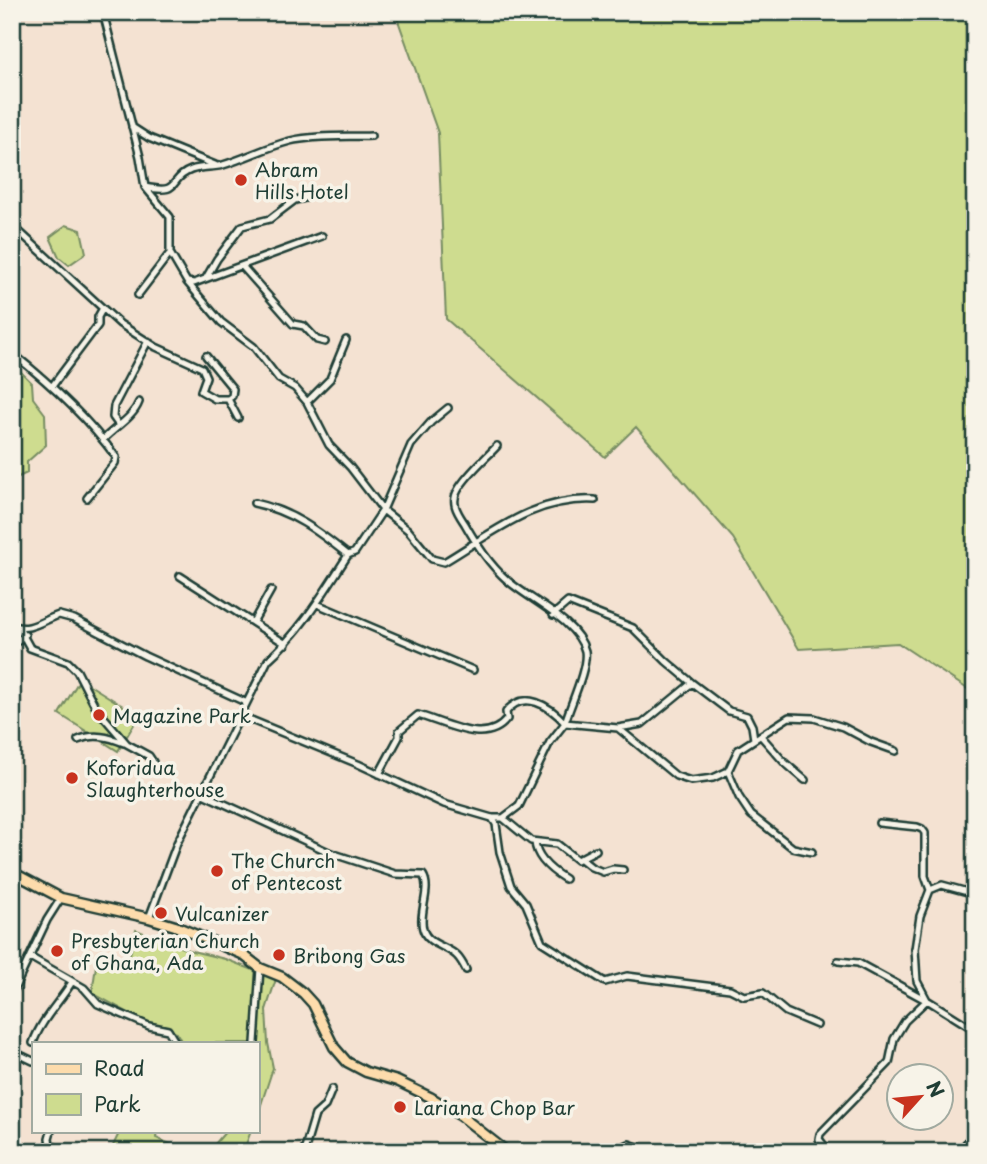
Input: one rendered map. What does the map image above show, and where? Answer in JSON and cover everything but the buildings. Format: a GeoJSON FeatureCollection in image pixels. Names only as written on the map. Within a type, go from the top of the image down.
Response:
{"type":"FeatureCollection","features":[{"type":"Feature","properties":{"kind":"main road"},"geometry":{"type":"LineString","coordinates":[[12,872],[61,898],[149,918],[242,954],[260,968],[282,977],[303,993],[313,1004],[334,1047],[346,1062],[430,1097],[497,1148],[507,1152]]}},
{"type":"Feature","properties":{"kind":"street"},"geometry":{"type":"LineString","coordinates":[[103,12],[145,187],[170,217],[170,253],[194,290],[221,322],[244,338],[279,379],[295,388],[307,402],[330,445],[351,467],[383,510],[400,523],[432,559],[444,562],[483,536],[539,508],[571,499],[596,500]]}},
{"type":"Feature","properties":{"kind":"street"},"geometry":{"type":"LineString","coordinates":[[132,127],[149,138],[218,166]]}},
{"type":"Feature","properties":{"kind":"street"},"geometry":{"type":"LineString","coordinates":[[145,187],[167,189],[175,186],[189,170],[218,166],[289,142],[371,136]]}},
{"type":"Feature","properties":{"kind":"street"},"geometry":{"type":"LineString","coordinates":[[206,278],[242,226],[270,219],[295,200],[305,198]]}},
{"type":"Feature","properties":{"kind":"street"},"geometry":{"type":"LineString","coordinates":[[12,225],[121,324],[202,368],[206,377],[201,391],[215,399],[228,399],[232,396],[233,388],[206,356]]}},
{"type":"Feature","properties":{"kind":"street"},"geometry":{"type":"LineString","coordinates":[[190,282],[322,236]]}},
{"type":"Feature","properties":{"kind":"street"},"geometry":{"type":"LineString","coordinates":[[138,295],[170,253]]}},
{"type":"Feature","properties":{"kind":"street"},"geometry":{"type":"LineString","coordinates":[[242,266],[293,324],[304,326],[317,340],[325,342]]}},
{"type":"Feature","properties":{"kind":"street"},"geometry":{"type":"LineString","coordinates":[[52,385],[98,325],[98,317],[103,308]]}},
{"type":"Feature","properties":{"kind":"street"},"geometry":{"type":"LineString","coordinates":[[307,402],[330,379],[346,340]]}},
{"type":"Feature","properties":{"kind":"street"},"geometry":{"type":"LineString","coordinates":[[118,424],[113,417],[114,406],[148,341]]}},
{"type":"Feature","properties":{"kind":"street"},"geometry":{"type":"LineString","coordinates":[[12,353],[52,385],[68,404],[95,428],[116,460],[87,498]]}},
{"type":"Feature","properties":{"kind":"street"},"geometry":{"type":"LineString","coordinates":[[228,399],[238,418]]}},
{"type":"Feature","properties":{"kind":"street"},"geometry":{"type":"LineString","coordinates":[[103,440],[118,424],[131,416],[139,402]]}},
{"type":"Feature","properties":{"kind":"street"},"geometry":{"type":"LineString","coordinates":[[149,918],[177,843],[268,660],[286,644],[317,604],[348,555],[355,552],[383,510],[411,445],[430,422],[448,408]]}},
{"type":"Feature","properties":{"kind":"street"},"geometry":{"type":"LineString","coordinates":[[239,715],[444,804],[492,818],[503,818],[519,806],[550,742],[565,723],[571,700],[580,682],[585,653],[569,626],[544,605],[508,582],[476,543],[456,511],[454,502],[457,491],[497,446]]}},
{"type":"Feature","properties":{"kind":"street"},"geometry":{"type":"LineString","coordinates":[[254,503],[285,511],[348,555]]}},
{"type":"Feature","properties":{"kind":"street"},"geometry":{"type":"LineString","coordinates":[[180,576],[286,644]]}},
{"type":"Feature","properties":{"kind":"street"},"geometry":{"type":"LineString","coordinates":[[253,622],[271,590]]}},
{"type":"Feature","properties":{"kind":"street"},"geometry":{"type":"LineString","coordinates":[[553,615],[568,601],[633,628],[692,683],[729,710],[747,716],[754,738]]}},
{"type":"Feature","properties":{"kind":"street"},"geometry":{"type":"LineString","coordinates":[[317,604],[473,670]]}},
{"type":"Feature","properties":{"kind":"street"},"geometry":{"type":"LineString","coordinates":[[12,645],[32,628],[59,615],[74,619],[145,656],[245,702]]}},
{"type":"Feature","properties":{"kind":"street"},"geometry":{"type":"LineString","coordinates":[[12,625],[32,628]]}},
{"type":"Feature","properties":{"kind":"street"},"geometry":{"type":"LineString","coordinates":[[19,628],[30,648],[68,662],[77,671],[96,708],[127,744]]}},
{"type":"Feature","properties":{"kind":"street"},"geometry":{"type":"LineString","coordinates":[[379,775],[400,737],[399,731],[418,715],[456,728],[485,733],[505,723],[506,712],[514,704],[528,701],[546,705],[565,723],[618,728],[642,724],[692,683]]}},
{"type":"Feature","properties":{"kind":"street"},"geometry":{"type":"LineString","coordinates":[[618,728],[683,779],[699,781],[728,771],[737,750],[789,718],[814,718],[844,727],[871,742],[896,751]]}},
{"type":"Feature","properties":{"kind":"street"},"geometry":{"type":"LineString","coordinates":[[78,740],[87,736],[109,737],[149,756],[153,762]]}},
{"type":"Feature","properties":{"kind":"street"},"geometry":{"type":"LineString","coordinates":[[761,736],[784,762],[805,780]]}},
{"type":"Feature","properties":{"kind":"street"},"geometry":{"type":"LineString","coordinates":[[728,771],[739,797],[751,815],[793,848],[812,852]]}},
{"type":"Feature","properties":{"kind":"street"},"geometry":{"type":"LineString","coordinates":[[203,794],[331,853],[395,874],[423,875],[426,880],[422,917],[424,933],[428,939],[457,955],[466,970]]}},
{"type":"Feature","properties":{"kind":"street"},"geometry":{"type":"LineString","coordinates":[[492,818],[496,824],[500,852],[511,886],[526,904],[542,942],[554,952],[605,982],[627,976],[730,989],[744,996],[763,993],[786,1012],[817,1024]]}},
{"type":"Feature","properties":{"kind":"street"},"geometry":{"type":"LineString","coordinates":[[503,818],[524,836],[536,842],[557,844],[591,867],[603,872],[623,870]]}},
{"type":"Feature","properties":{"kind":"street"},"geometry":{"type":"LineString","coordinates":[[879,823],[922,829],[925,833],[925,876],[930,890],[919,916],[915,949],[917,981],[927,1000]]}},
{"type":"Feature","properties":{"kind":"street"},"geometry":{"type":"LineString","coordinates":[[536,842],[536,848],[547,865],[565,879]]}},
{"type":"Feature","properties":{"kind":"street"},"geometry":{"type":"LineString","coordinates":[[581,859],[596,850]]}},
{"type":"Feature","properties":{"kind":"street"},"geometry":{"type":"LineString","coordinates":[[930,890],[942,886],[975,894]]}},
{"type":"Feature","properties":{"kind":"street"},"geometry":{"type":"LineString","coordinates":[[12,994],[47,920],[61,898]]}},
{"type":"Feature","properties":{"kind":"street"},"geometry":{"type":"LineString","coordinates":[[30,957],[84,989],[98,1004],[149,1026],[168,1030],[175,1042]]}},
{"type":"Feature","properties":{"kind":"street"},"geometry":{"type":"LineString","coordinates":[[838,961],[858,963],[927,1000],[975,1030]]}},
{"type":"Feature","properties":{"kind":"street"},"geometry":{"type":"LineString","coordinates":[[254,1042],[260,968]]}},
{"type":"Feature","properties":{"kind":"street"},"geometry":{"type":"LineString","coordinates":[[34,1042],[40,1027],[72,982]]}},
{"type":"Feature","properties":{"kind":"street"},"geometry":{"type":"LineString","coordinates":[[829,1152],[819,1139],[820,1134],[889,1063],[894,1039],[905,1021],[927,1000]]}},
{"type":"Feature","properties":{"kind":"street"},"geometry":{"type":"LineString","coordinates":[[12,1051],[31,1060]]}},
{"type":"Feature","properties":{"kind":"street"},"geometry":{"type":"LineString","coordinates":[[304,1152],[315,1115],[325,1106],[332,1089]]}},
{"type":"Feature","properties":{"kind":"street"},"geometry":{"type":"LineString","coordinates":[[960,1152],[975,1131]]}},
{"type":"Feature","properties":{"kind":"street"},"geometry":{"type":"LineString","coordinates":[[51,1132],[50,1145],[66,1152]]}},
{"type":"Feature","properties":{"kind":"street"},"geometry":{"type":"LineString","coordinates":[[613,1152],[629,1144],[651,1152]]}},
{"type":"Feature","properties":{"kind":"green space"},"geometry":{"type":"Polygon","coordinates":[[[395,12],[975,12],[975,694],[898,643],[799,649],[733,538],[636,427],[605,457],[446,319],[438,133],[395,12]]]}},
{"type":"Feature","properties":{"kind":"green space"},"geometry":{"type":"Polygon","coordinates":[[[66,225],[81,230],[86,253],[69,265],[59,257],[50,237],[66,225]]]}},
{"type":"Feature","properties":{"kind":"green space"},"geometry":{"type":"Polygon","coordinates":[[[12,363],[32,383],[33,398],[45,414],[46,445],[27,462],[27,473],[12,480],[12,363]]]}},
{"type":"Feature","properties":{"kind":"green space","name":"Magazine Park"},"geometry":{"type":"Polygon","coordinates":[[[80,679],[139,716],[118,751],[59,714],[80,679]]]}},
{"type":"Feature","properties":{"kind":"green space"},"geometry":{"type":"Polygon","coordinates":[[[136,930],[276,979],[266,1010],[273,1068],[259,1111],[259,1042],[182,1042],[177,1033],[147,1023],[92,993],[97,959],[127,966],[136,930]]]}},
{"type":"Feature","properties":{"kind":"green space"},"geometry":{"type":"Polygon","coordinates":[[[120,1132],[157,1132],[156,1138],[175,1146],[174,1152],[110,1152],[120,1132]]]}},
{"type":"Feature","properties":{"kind":"green space"},"geometry":{"type":"Polygon","coordinates":[[[225,1132],[251,1132],[243,1152],[214,1152],[215,1144],[225,1132]]]}},
{"type":"Feature","properties":{"kind":"place","name":"Abram Hills Hotel"},"geometry":{"type":"Point","coordinates":[241,180]}},
{"type":"Feature","properties":{"kind":"place","name":"Magazine Park"},"geometry":{"type":"Point","coordinates":[99,715]}},
{"type":"Feature","properties":{"kind":"place","name":"Koforidua Slaughterhouse"},"geometry":{"type":"Point","coordinates":[72,778]}},
{"type":"Feature","properties":{"kind":"place","name":"The Church of Pentecost"},"geometry":{"type":"Point","coordinates":[217,871]}},
{"type":"Feature","properties":{"kind":"place","name":"Vulcanizer"},"geometry":{"type":"Point","coordinates":[161,913]}},
{"type":"Feature","properties":{"kind":"place","name":"Presbyterian Church of Ghana, Ada"},"geometry":{"type":"Point","coordinates":[57,951]}},
{"type":"Feature","properties":{"kind":"place","name":"Bribong Gas"},"geometry":{"type":"Point","coordinates":[279,955]}},
{"type":"Feature","properties":{"kind":"place","name":"Lariana Chop Bar"},"geometry":{"type":"Point","coordinates":[400,1107]}}]}
